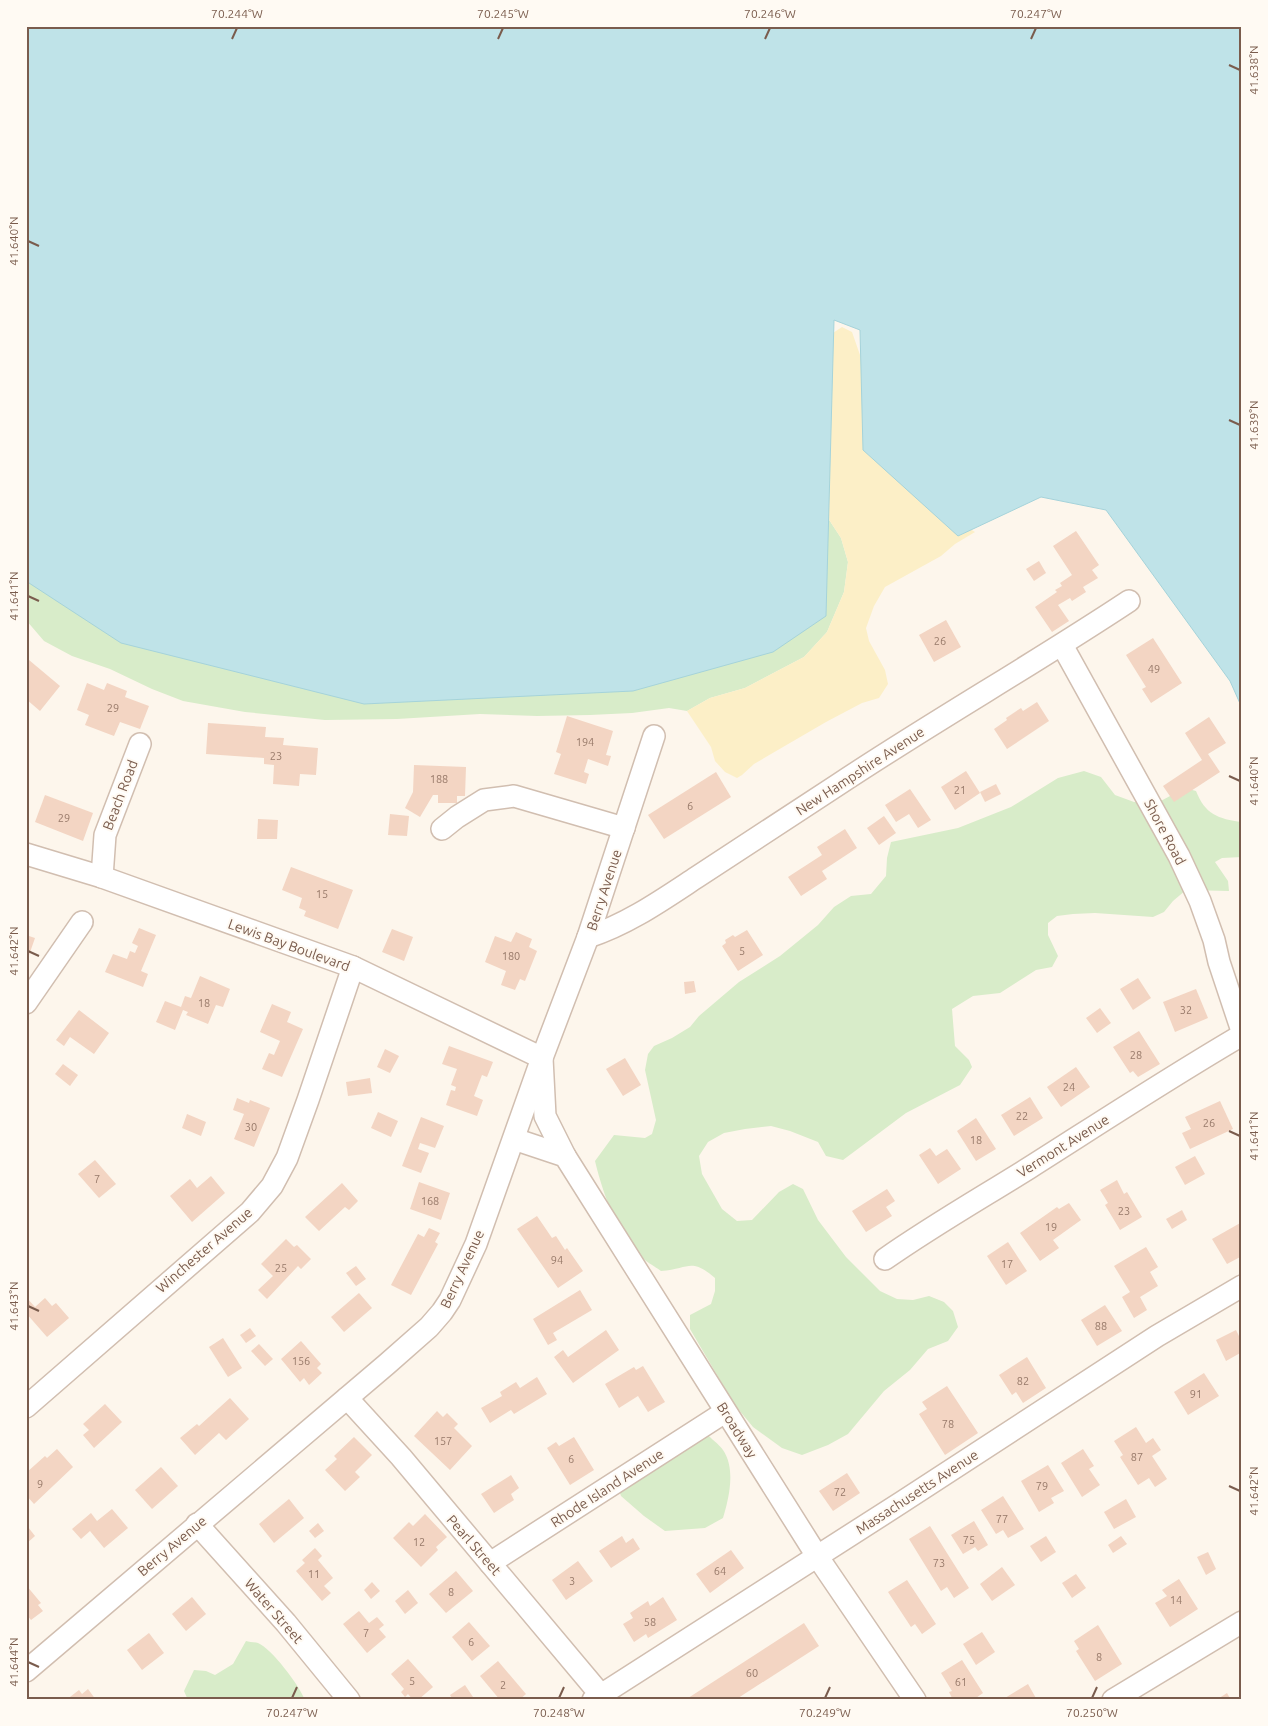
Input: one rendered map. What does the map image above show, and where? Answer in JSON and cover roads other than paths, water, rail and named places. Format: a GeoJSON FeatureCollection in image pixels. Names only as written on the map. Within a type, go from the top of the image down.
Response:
{"type":"FeatureCollection","features":[{"type":"Feature","properties":{"kind":"street","name":"New Hampshire Avenue"},"geometry":{"type":"LineString","coordinates":[[588,937],[606,931],[636,916],[667,897],[856,772],[1062,645],[1129,601]]}},
{"type":"Feature","properties":{"kind":"street","name":"Shore Road"},"geometry":{"type":"LineString","coordinates":[[1062,645],[1179,856],[1200,901],[1242,1031]]}},
{"type":"Feature","properties":{"kind":"street","name":"Berry Avenue"},"geometry":{"type":"LineString","coordinates":[[26,1670],[429,1327],[450,1300],[476,1244],[542,1058],[588,937],[654,736]]}},
{"type":"Feature","properties":{"kind":"street","name":"Beach Road"},"geometry":{"type":"LineString","coordinates":[[102,877],[105,835],[140,744]]}},
{"type":"Feature","properties":{"kind":"street"},"geometry":{"type":"LineString","coordinates":[[442,829],[484,800],[514,796],[624,828]]}},
{"type":"Feature","properties":{"kind":"street","name":"Lewis Bay Boulevard"},"geometry":{"type":"LineString","coordinates":[[26,854],[102,877],[353,967],[542,1058]]}},
{"type":"Feature","properties":{"kind":"street"},"geometry":{"type":"LineString","coordinates":[[26,1003],[82,922]]}},
{"type":"Feature","properties":{"kind":"street","name":"Winchester Avenue"},"geometry":{"type":"LineString","coordinates":[[26,1407],[250,1212],[272,1186],[287,1158],[353,967]]}},
{"type":"Feature","properties":{"kind":"street","name":"Vermont Avenue"},"geometry":{"type":"LineString","coordinates":[[885,1259],[928,1229],[1028,1169],[1194,1062],[1242,1035]]}},
{"type":"Feature","properties":{"kind":"street","name":"Broadway"},"geometry":{"type":"LineString","coordinates":[[542,1058],[545,1116],[565,1156],[817,1556],[915,1700]]}},
{"type":"Feature","properties":{"kind":"street"},"geometry":{"type":"LineString","coordinates":[[514,1139],[565,1156]]}},
{"type":"Feature","properties":{"kind":"street","name":"Massachusetts Avenue"},"geometry":{"type":"LineString","coordinates":[[597,1697],[1157,1336],[1242,1286]]}},
{"type":"Feature","properties":{"kind":"street","name":"Pearl Street"},"geometry":{"type":"LineString","coordinates":[[347,1398],[401,1457],[490,1563],[597,1697]]}},
{"type":"Feature","properties":{"kind":"street","name":"Rhode Island Avenue"},"geometry":{"type":"LineString","coordinates":[[490,1563],[725,1412]]}},
{"type":"Feature","properties":{"kind":"street","name":"Water Street"},"geometry":{"type":"LineString","coordinates":[[197,1524],[286,1624],[349,1700]]}},
{"type":"Feature","properties":{"kind":"street"},"geometry":{"type":"LineString","coordinates":[[1113,1700],[1242,1622]]}},
{"type":"Feature","properties":{"kind":"water"},"geometry":{"type":"Polygon","coordinates":[[[26,26],[1242,26],[1242,708],[1230,681],[1106,510],[1041,497],[958,536],[863,450],[860,330],[834,320],[826,616],[773,652],[633,691],[364,704],[121,643],[29,583],[26,579],[26,26]]]}}]}
